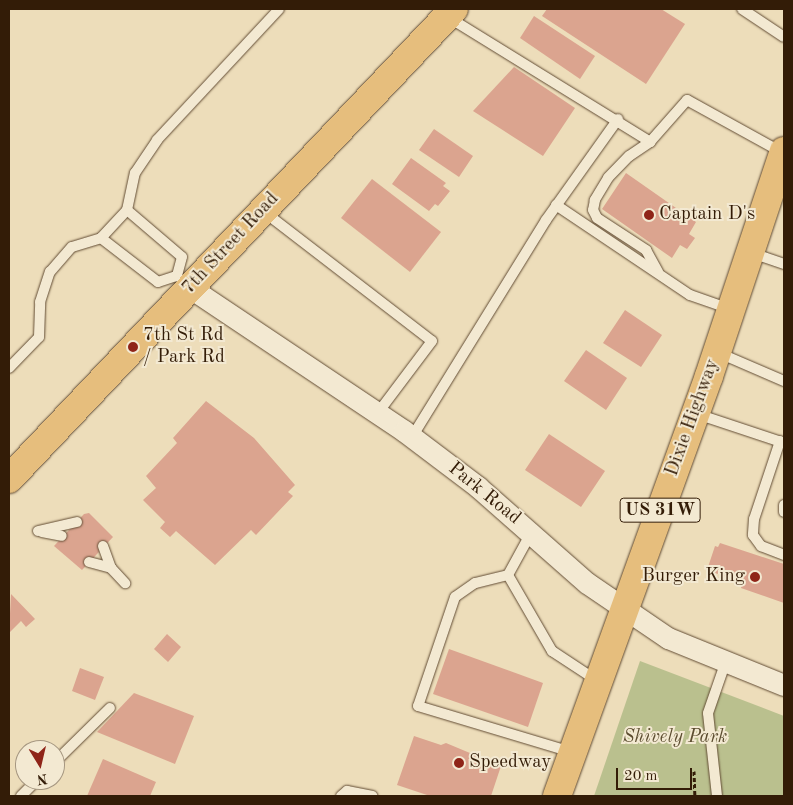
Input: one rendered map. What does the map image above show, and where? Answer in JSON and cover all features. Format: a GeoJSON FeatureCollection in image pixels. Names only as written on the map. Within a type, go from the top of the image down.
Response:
{"type":"FeatureCollection","features":[{"type":"Feature","properties":{"kind":"main road","name":"7th Street Road"},"geometry":{"type":"LineString","coordinates":[[9,479],[183,282],[262,210],[450,12]]}},
{"type":"Feature","properties":{"kind":"main road","name":"Dixie Highway"},"geometry":{"type":"LineString","coordinates":[[557,796],[596,680],[696,413],[784,152]]}},
{"type":"Feature","properties":{"kind":"street","name":"Park Road"},"geometry":{"type":"LineString","coordinates":[[183,282],[412,437],[531,533],[588,583],[668,638],[725,664],[784,685]]}},
{"type":"Feature","properties":{"kind":"lane"},"geometry":{"type":"LineString","coordinates":[[9,368],[39,337],[40,302],[50,272],[72,247],[101,238],[127,210],[135,173],[157,140],[279,9]]}},
{"type":"Feature","properties":{"kind":"lane"},"geometry":{"type":"LineString","coordinates":[[742,9],[784,37]]}},
{"type":"Feature","properties":{"kind":"lane"},"geometry":{"type":"LineString","coordinates":[[450,12],[618,119],[650,142]]}},
{"type":"Feature","properties":{"kind":"lane"},"geometry":{"type":"LineString","coordinates":[[660,276],[646,250],[597,218],[593,210],[594,200],[608,178],[629,156],[650,142],[687,100],[784,152]]}},
{"type":"Feature","properties":{"kind":"lane"},"geometry":{"type":"LineString","coordinates":[[412,437],[556,205],[618,119]]}},
{"type":"Feature","properties":{"kind":"lane"},"geometry":{"type":"LineString","coordinates":[[556,205],[690,295],[731,309]]}},
{"type":"Feature","properties":{"kind":"lane"},"geometry":{"type":"LineString","coordinates":[[101,238],[158,282],[183,282],[182,257],[127,210]]}},
{"type":"Feature","properties":{"kind":"lane"},"geometry":{"type":"LineString","coordinates":[[262,210],[432,341],[378,414]]}},
{"type":"Feature","properties":{"kind":"lane"},"geometry":{"type":"LineString","coordinates":[[750,253],[784,264]]}},
{"type":"Feature","properties":{"kind":"lane"},"geometry":{"type":"LineString","coordinates":[[717,352],[784,381]]}},
{"type":"Feature","properties":{"kind":"lane"},"geometry":{"type":"LineString","coordinates":[[696,413],[782,442],[754,519],[753,535],[762,546],[784,555]]}},
{"type":"Feature","properties":{"kind":"lane"},"geometry":{"type":"LineString","coordinates":[[784,504],[784,512]]}},
{"type":"Feature","properties":{"kind":"lane"},"geometry":{"type":"LineString","coordinates":[[62,536],[38,531],[77,522]]}},
{"type":"Feature","properties":{"kind":"lane"},"geometry":{"type":"LineString","coordinates":[[531,533],[508,575],[475,584],[455,598],[418,706],[572,752]]}},
{"type":"Feature","properties":{"kind":"lane"},"geometry":{"type":"LineString","coordinates":[[104,546],[111,568],[125,583]]}},
{"type":"Feature","properties":{"kind":"lane"},"geometry":{"type":"LineString","coordinates":[[89,562],[111,568]]}},
{"type":"Feature","properties":{"kind":"lane"},"geometry":{"type":"LineString","coordinates":[[508,575],[552,651],[596,680]]}},
{"type":"Feature","properties":{"kind":"lane"},"geometry":{"type":"LineString","coordinates":[[717,796],[708,713],[725,664]]}},
{"type":"Feature","properties":{"kind":"lane"},"geometry":{"type":"LineString","coordinates":[[65,752],[110,708]]}},
{"type":"Feature","properties":{"kind":"lane"},"geometry":{"type":"LineString","coordinates":[[341,796],[347,791],[373,796]]}},
{"type":"Feature","properties":{"kind":"green space","name":"Shively Park"},"geometry":{"type":"Polygon","coordinates":[[[640,661],[784,716],[784,796],[594,796],[640,661]]]}},
{"type":"Feature","properties":{"kind":"building"},"geometry":{"type":"Polygon","coordinates":[[[547,9],[661,9],[685,24],[646,84],[542,16],[547,9]]]}},
{"type":"Feature","properties":{"kind":"building"},"geometry":{"type":"Polygon","coordinates":[[[534,16],[595,56],[580,79],[520,38],[534,16]]]}},
{"type":"Feature","properties":{"kind":"building"},"geometry":{"type":"Polygon","coordinates":[[[514,67],[575,108],[543,156],[473,111],[514,67]]]}},
{"type":"Feature","properties":{"kind":"building"},"geometry":{"type":"Polygon","coordinates":[[[434,129],[473,156],[459,177],[419,150],[434,129]]]}},
{"type":"Feature","properties":{"kind":"building"},"geometry":{"type":"Polygon","coordinates":[[[411,158],[446,183],[443,186],[450,191],[438,206],[435,204],[429,211],[392,184],[411,158]]]}},
{"type":"Feature","properties":{"kind":"building","name":"Captain D's"},"geometry":{"type":"Polygon","coordinates":[[[626,173],[696,222],[689,234],[695,238],[687,249],[680,245],[672,258],[602,209],[626,173]]]}},
{"type":"Feature","properties":{"kind":"building"},"geometry":{"type":"Polygon","coordinates":[[[372,179],[441,232],[410,272],[341,218],[372,179]]]}},
{"type":"Feature","properties":{"kind":"building"},"geometry":{"type":"Polygon","coordinates":[[[625,310],[662,335],[641,367],[603,343],[625,310]]]}},
{"type":"Feature","properties":{"kind":"building"},"geometry":{"type":"Polygon","coordinates":[[[586,350],[627,378],[606,410],[564,381],[586,350]]]}},
{"type":"Feature","properties":{"kind":"building"},"geometry":{"type":"Polygon","coordinates":[[[206,401],[254,438],[295,485],[288,492],[293,496],[256,535],[251,530],[215,565],[176,531],[170,537],[160,528],[165,522],[143,500],[156,488],[146,476],[177,443],[173,438],[206,401]]]}},
{"type":"Feature","properties":{"kind":"building"},"geometry":{"type":"Polygon","coordinates":[[[549,434],[605,471],[581,507],[525,470],[549,434]]]}},
{"type":"Feature","properties":{"kind":"building"},"geometry":{"type":"Polygon","coordinates":[[[89,513],[113,537],[82,570],[54,546],[84,514],[89,513]]]}},
{"type":"Feature","properties":{"kind":"building","name":"Burger King"},"geometry":{"type":"Polygon","coordinates":[[[720,543],[784,564],[784,603],[741,588],[742,583],[707,570],[715,546],[718,547],[720,543]]]}},
{"type":"Feature","properties":{"kind":"building"},"geometry":{"type":"Polygon","coordinates":[[[11,594],[35,619],[26,627],[21,621],[9,633],[11,594]]]}},
{"type":"Feature","properties":{"kind":"building"},"geometry":{"type":"Polygon","coordinates":[[[167,634],[181,647],[168,662],[154,649],[167,634]]]}},
{"type":"Feature","properties":{"kind":"building"},"geometry":{"type":"Polygon","coordinates":[[[449,649],[543,683],[528,727],[433,694],[449,649]]]}},
{"type":"Feature","properties":{"kind":"building"},"geometry":{"type":"Polygon","coordinates":[[[80,668],[104,677],[95,700],[72,691],[80,668]]]}},
{"type":"Feature","properties":{"kind":"building"},"geometry":{"type":"Polygon","coordinates":[[[134,693],[194,716],[175,764],[97,732],[134,693]]]}},
{"type":"Feature","properties":{"kind":"building"},"geometry":{"type":"Polygon","coordinates":[[[414,736],[441,745],[446,743],[501,766],[491,796],[430,796],[397,785],[414,736]]]}},
{"type":"Feature","properties":{"kind":"building"},"geometry":{"type":"Polygon","coordinates":[[[103,759],[156,782],[150,796],[87,796],[103,759]]]}},
{"type":"Feature","properties":{"kind":"place","name":"Captain D's"},"geometry":{"type":"Point","coordinates":[649,215]}},
{"type":"Feature","properties":{"kind":"place","name":"7th St Rd / Park Rd"},"geometry":{"type":"Point","coordinates":[133,347]}},
{"type":"Feature","properties":{"kind":"place","name":"Burger King"},"geometry":{"type":"Point","coordinates":[755,577]}},
{"type":"Feature","properties":{"kind":"place","name":"Speedway"},"geometry":{"type":"Point","coordinates":[459,763]}}]}
